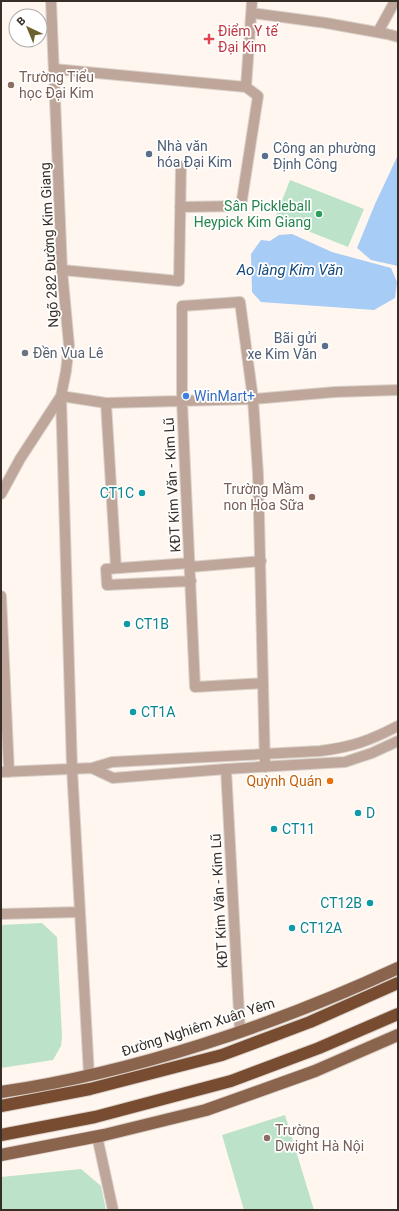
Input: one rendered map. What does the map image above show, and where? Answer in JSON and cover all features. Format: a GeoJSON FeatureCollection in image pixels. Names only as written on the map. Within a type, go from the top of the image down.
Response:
{"type":"FeatureCollection","features":[{"type":"Feature","properties":{"kind":"highway"},"geometry":{"type":"LineString","coordinates":[[1,1106],[90,1089],[222,1055],[310,1022],[398,983]]}},
{"type":"Feature","properties":{"kind":"highway"},"geometry":{"type":"LineString","coordinates":[[1,1135],[95,1116],[231,1081],[318,1048],[398,1014]]}},
{"type":"Feature","properties":{"kind":"main road","name":"Đường Nghiêm Xuân Yêm"},"geometry":{"type":"LineString","coordinates":[[1,1092],[30,1088],[160,1057],[240,1032],[316,1003],[398,968]]}},
{"type":"Feature","properties":{"kind":"main road"},"geometry":{"type":"LineString","coordinates":[[1,1155],[97,1136],[206,1110],[315,1071],[398,1035]]}},
{"type":"Feature","properties":{"kind":"street","name":"Ngõ 282 Đường Kim Giang"},"geometry":{"type":"LineString","coordinates":[[1,494],[20,459],[61,396],[69,345],[62,270],[51,1]]}},
{"type":"Feature","properties":{"kind":"street"},"geometry":{"type":"LineString","coordinates":[[246,87],[252,1]]}},
{"type":"Feature","properties":{"kind":"street"},"geometry":{"type":"LineString","coordinates":[[378,32],[395,1]]}},
{"type":"Feature","properties":{"kind":"street"},"geometry":{"type":"LineString","coordinates":[[252,13],[326,23],[378,32],[398,38]]}},
{"type":"Feature","properties":{"kind":"street"},"geometry":{"type":"LineString","coordinates":[[54,69],[246,87],[258,96],[241,206],[180,207]]}},
{"type":"Feature","properties":{"kind":"street"},"geometry":{"type":"LineString","coordinates":[[62,270],[179,281],[181,166]]}},
{"type":"Feature","properties":{"kind":"street","name":"KĐT Kim Văn - Kim Lũ"},"geometry":{"type":"LineString","coordinates":[[263,683],[195,687],[182,402],[182,306],[240,302],[253,399],[258,474],[261,561],[265,767]]}},
{"type":"Feature","properties":{"kind":"street","name":"KĐT Kim Văn - Kim Lũ"},"geometry":{"type":"LineString","coordinates":[[61,396],[106,403],[182,402],[253,399],[335,392],[398,390]]}},
{"type":"Feature","properties":{"kind":"street"},"geometry":{"type":"LineString","coordinates":[[61,396],[72,768],[89,1075]]}},
{"type":"Feature","properties":{"kind":"street"},"geometry":{"type":"LineString","coordinates":[[106,403],[116,568]]}},
{"type":"Feature","properties":{"kind":"street","name":"KĐT Kim Văn - Kim Lũ"},"geometry":{"type":"LineString","coordinates":[[190,565],[261,561]]}},
{"type":"Feature","properties":{"kind":"street"},"geometry":{"type":"LineString","coordinates":[[190,565],[106,568],[107,585],[190,581]]}},
{"type":"Feature","properties":{"kind":"street"},"geometry":{"type":"LineString","coordinates":[[145,566],[146,583]]}},
{"type":"Feature","properties":{"kind":"street"},"geometry":{"type":"LineString","coordinates":[[1,596],[5,772],[92,768],[112,762],[320,751],[343,748],[366,742],[398,726]]}},
{"type":"Feature","properties":{"kind":"street"},"geometry":{"type":"LineString","coordinates":[[384,734],[388,746]]}},
{"type":"Feature","properties":{"kind":"street"},"geometry":{"type":"LineString","coordinates":[[92,768],[113,778],[226,769],[345,762],[365,756],[398,741]]}},
{"type":"Feature","properties":{"kind":"street"},"geometry":{"type":"LineString","coordinates":[[320,751],[321,763]]}},
{"type":"Feature","properties":{"kind":"street"},"geometry":{"type":"LineString","coordinates":[[112,762],[113,778]]}},
{"type":"Feature","properties":{"kind":"street","name":"KĐT Kim Văn - Kim Lũ"},"geometry":{"type":"LineString","coordinates":[[226,769],[240,1032]]}},
{"type":"Feature","properties":{"kind":"street"},"geometry":{"type":"LineString","coordinates":[[1,914],[80,912]]}},
{"type":"Feature","properties":{"kind":"street"},"geometry":{"type":"LineString","coordinates":[[97,1136],[113,1210]]}},
{"type":"Feature","properties":{"kind":"green space","name":"Sân Pickleball Heypick Kim Giang"},"geometry":{"type":"Polygon","coordinates":[[[290,180],[364,209],[348,247],[275,218],[290,180]]]}},
{"type":"Feature","properties":{"kind":"green space"},"geometry":{"type":"Polygon","coordinates":[[[42,923],[57,937],[62,1036],[61,1046],[53,1060],[1,1068],[1,925],[42,923]]]}},
{"type":"Feature","properties":{"kind":"green space"},"geometry":{"type":"Polygon","coordinates":[[[285,1115],[314,1210],[244,1210],[222,1135],[285,1115]]]}},
{"type":"Feature","properties":{"kind":"green space"},"geometry":{"type":"Polygon","coordinates":[[[81,1169],[101,1186],[106,1210],[1,1210],[1,1177],[81,1169]]]}},
{"type":"Feature","properties":{"kind":"water"},"geometry":{"type":"Polygon","coordinates":[[[398,155],[398,266],[371,260],[357,248],[375,204],[398,155]]]}},
{"type":"Feature","properties":{"kind":"water","name":"Ao làng Kim Văn"},"geometry":{"type":"Polygon","coordinates":[[[292,234],[332,252],[391,268],[397,282],[395,298],[374,310],[261,302],[252,292],[251,254],[261,240],[270,241],[279,235],[292,234]]]}},
{"type":"Feature","properties":{"kind":"place","name":"Điểm Y tế Đại Kim"},"geometry":{"type":"Point","coordinates":[209,39]}},
{"type":"Feature","properties":{"kind":"place","name":"Trường Tiểu học Đại Kim"},"geometry":{"type":"Point","coordinates":[11,85]}},
{"type":"Feature","properties":{"kind":"place","name":"Nhà văn hóa Đại Kim"},"geometry":{"type":"Point","coordinates":[149,154]}},
{"type":"Feature","properties":{"kind":"place","name":"Công an phường Định Công"},"geometry":{"type":"Point","coordinates":[265,156]}},
{"type":"Feature","properties":{"kind":"place","name":"Sân Pickleball Heypick Kim Giang"},"geometry":{"type":"Point","coordinates":[319,214]}},
{"type":"Feature","properties":{"kind":"place","name":"Bãi gửi xe Kim Văn"},"geometry":{"type":"Point","coordinates":[325,346]}},
{"type":"Feature","properties":{"kind":"place","name":"Đền Vua Lê"},"geometry":{"type":"Point","coordinates":[25,353]}},
{"type":"Feature","properties":{"kind":"place","name":"WinMart+"},"geometry":{"type":"Point","coordinates":[186,396]}},
{"type":"Feature","properties":{"kind":"place","name":"CT1C"},"geometry":{"type":"Point","coordinates":[142,493]}},
{"type":"Feature","properties":{"kind":"place","name":"Trường Mầm non Hoa Sữa"},"geometry":{"type":"Point","coordinates":[312,497]}},
{"type":"Feature","properties":{"kind":"place","name":"CT1B"},"geometry":{"type":"Point","coordinates":[127,624]}},
{"type":"Feature","properties":{"kind":"place","name":"CT1A"},"geometry":{"type":"Point","coordinates":[133,712]}},
{"type":"Feature","properties":{"kind":"place","name":"Quỳnh Quán"},"geometry":{"type":"Point","coordinates":[330,781]}},
{"type":"Feature","properties":{"kind":"place","name":"D"},"geometry":{"type":"Point","coordinates":[358,813]}},
{"type":"Feature","properties":{"kind":"place","name":"CT11"},"geometry":{"type":"Point","coordinates":[274,829]}},
{"type":"Feature","properties":{"kind":"place","name":"CT12B"},"geometry":{"type":"Point","coordinates":[370,903]}},
{"type":"Feature","properties":{"kind":"place","name":"CT12A"},"geometry":{"type":"Point","coordinates":[292,928]}},
{"type":"Feature","properties":{"kind":"place","name":"Trường Dwight Hà Nội"},"geometry":{"type":"Point","coordinates":[267,1138]}}]}
